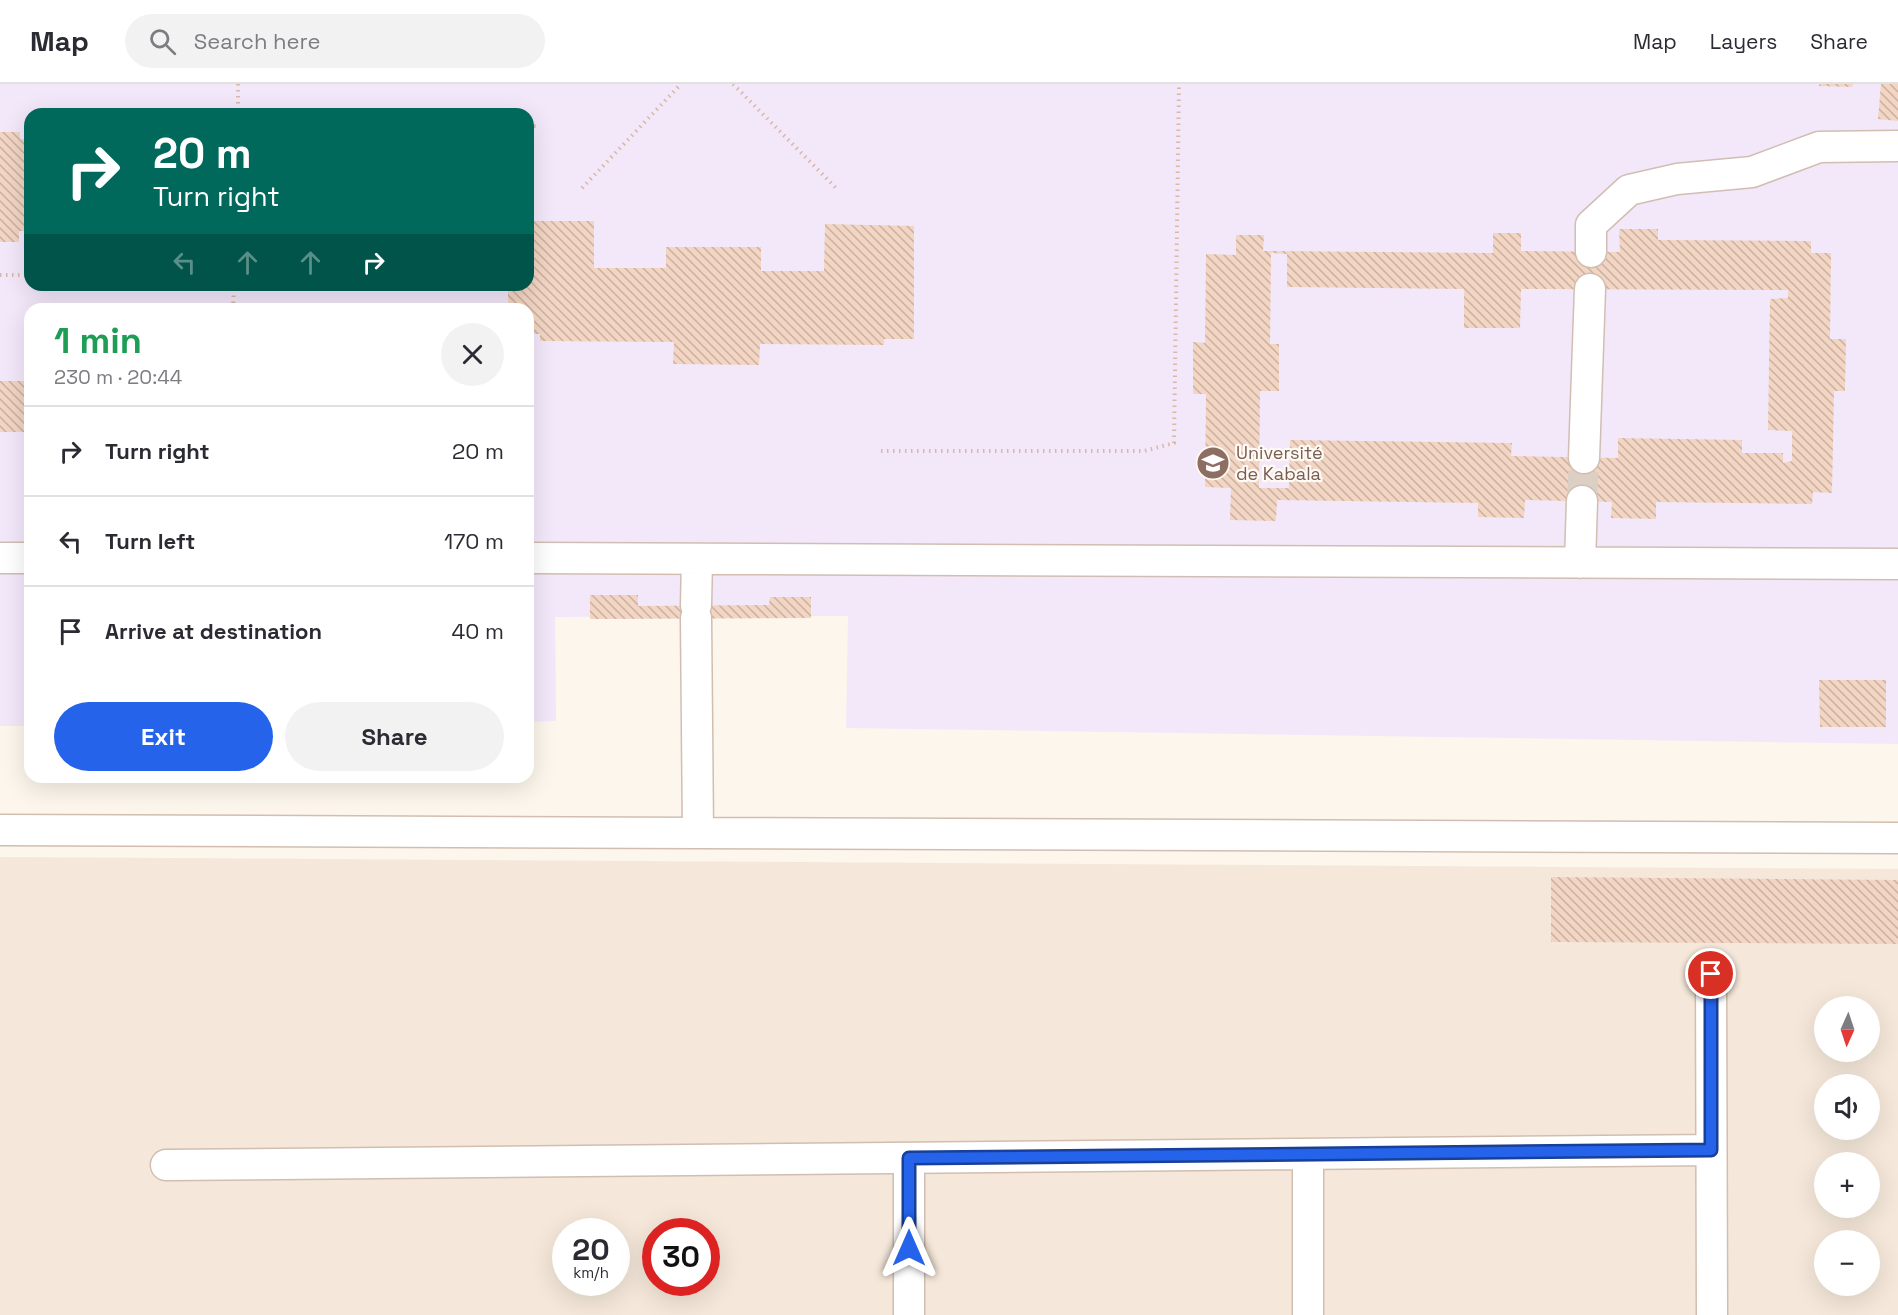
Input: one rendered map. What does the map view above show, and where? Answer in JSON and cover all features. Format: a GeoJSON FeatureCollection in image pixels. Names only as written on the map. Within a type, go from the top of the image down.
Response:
{"type":"FeatureCollection","features":[{"type":"Feature","properties":{"kind":"street"},"geometry":{"type":"LineString","coordinates":[[1591,252],[1592,225],[1629,190],[1677,179],[1752,172],[1819,147],[1898,146]]}},
{"type":"Feature","properties":{"kind":"street"},"geometry":{"type":"LineString","coordinates":[[1584,458],[1590,289]]}},
{"type":"Feature","properties":{"kind":"street"},"geometry":{"type":"LineString","coordinates":[[1580,563],[1582,501]]}},
{"type":"Feature","properties":{"kind":"street"},"geometry":{"type":"LineString","coordinates":[[0,558],[24,558]]}},
{"type":"Feature","properties":{"kind":"street"},"geometry":{"type":"LineString","coordinates":[[534,558],[1898,564]]}},
{"type":"Feature","properties":{"kind":"street"},"geometry":{"type":"LineString","coordinates":[[696,559],[698,833]]}},
{"type":"Feature","properties":{"kind":"street"},"geometry":{"type":"LineString","coordinates":[[0,830],[1898,838]]}},
{"type":"Feature","properties":{"kind":"street"},"geometry":{"type":"LineString","coordinates":[[1711,974],[1712,1315]]}},
{"type":"Feature","properties":{"kind":"street"},"geometry":{"type":"LineString","coordinates":[[166,1165],[1711,1150]]}},
{"type":"Feature","properties":{"kind":"street"},"geometry":{"type":"LineString","coordinates":[[1308,1154],[1308,1315]]}},
{"type":"Feature","properties":{"kind":"street"},"geometry":{"type":"LineString","coordinates":[[909,1158],[909,1315]]}},
{"type":"Feature","properties":{"kind":"path"},"geometry":{"type":"LineString","coordinates":[[238,84],[238,108]]}},
{"type":"Feature","properties":{"kind":"path"},"geometry":{"type":"LineString","coordinates":[[582,188],[681,84]]}},
{"type":"Feature","properties":{"kind":"path"},"geometry":{"type":"LineString","coordinates":[[733,84],[838,190]]}},
{"type":"Feature","properties":{"kind":"path"},"geometry":{"type":"LineString","coordinates":[[881,451],[1144,451],[1174,443],[1179,84]]}},
{"type":"Feature","properties":{"kind":"path"},"geometry":{"type":"LineString","coordinates":[[0,275],[24,275]]}},
{"type":"Feature","properties":{"kind":"shaded area","name":"Université de Kabala"},"geometry":{"type":"Polygon","coordinates":[[[0,84],[1898,84],[1898,744],[846,728],[848,616],[555,617],[556,721],[534,722],[534,303],[24,303],[24,726],[0,726],[0,84]]]}},
{"type":"Feature","properties":{"kind":"shaded area"},"geometry":{"type":"Polygon","coordinates":[[[0,857],[1898,869],[1898,1315],[0,1315],[0,857]]]}},
{"type":"Feature","properties":{"kind":"building"},"geometry":{"type":"Polygon","coordinates":[[[1819,84],[1853,84],[1852,87],[1819,86],[1819,84]]]}},
{"type":"Feature","properties":{"kind":"building"},"geometry":{"type":"Polygon","coordinates":[[[1881,84],[1898,84],[1898,121],[1878,119],[1881,84]]]}},
{"type":"Feature","properties":{"kind":"building"},"geometry":{"type":"Polygon","coordinates":[[[0,132],[20,132],[20,139],[24,139],[24,231],[19,231],[19,242],[0,242],[0,132]]]}},
{"type":"Feature","properties":{"kind":"building"},"geometry":{"type":"Polygon","coordinates":[[[534,221],[594,221],[594,268],[666,268],[666,247],[761,247],[761,271],[824,271],[825,224],[914,226],[914,339],[884,339],[884,345],[760,344],[759,365],[673,364],[674,342],[540,341],[540,334],[534,334],[534,303],[508,303],[508,291],[534,291],[534,221]]]}},
{"type":"Feature","properties":{"kind":"building"},"geometry":{"type":"Polygon","coordinates":[[[1619,229],[1658,229],[1658,240],[1811,241],[1811,253],[1831,253],[1830,339],[1846,339],[1845,391],[1834,391],[1832,493],[1813,492],[1812,504],[1656,502],[1656,519],[1611,518],[1612,502],[1525,500],[1524,518],[1478,517],[1478,503],[1277,500],[1276,521],[1230,520],[1231,488],[1205,487],[1206,394],[1193,394],[1193,342],[1205,343],[1206,254],[1236,255],[1236,235],[1264,235],[1263,251],[1493,253],[1493,233],[1521,233],[1521,251],[1620,252],[1619,229]],[[1271,253],[1270,344],[1279,344],[1279,391],[1260,391],[1259,488],[1289,488],[1290,440],[1512,443],[1511,456],[1618,458],[1618,438],[1742,440],[1742,453],[1783,453],[1783,463],[1792,461],[1792,431],[1768,430],[1770,299],[1788,298],[1788,290],[1521,289],[1520,328],[1464,328],[1464,289],[1287,287],[1287,254],[1271,253]]]}},
{"type":"Feature","properties":{"kind":"building"},"geometry":{"type":"Polygon","coordinates":[[[0,381],[24,381],[24,432],[0,432],[0,381]]]}},
{"type":"Feature","properties":{"kind":"building"},"geometry":{"type":"Polygon","coordinates":[[[590,595],[638,595],[638,606],[769,605],[770,597],[811,597],[811,618],[590,619],[590,595]]]}},
{"type":"Feature","properties":{"kind":"building"},"geometry":{"type":"Polygon","coordinates":[[[1819,680],[1886,680],[1886,727],[1820,727],[1819,680]]]}},
{"type":"Feature","properties":{"kind":"building"},"geometry":{"type":"Polygon","coordinates":[[[1551,877],[1898,880],[1898,944],[1551,942],[1551,877]]]}},
{"type":"Feature","properties":{"kind":"tunnel"},"geometry":{"type":"LineString","coordinates":[[1582,501],[1584,458]]}},
{"type":"Feature","properties":{"kind":"place","name":"Université de Kabala"},"geometry":{"type":"Point","coordinates":[1213,463]}},
{"type":"Feature","properties":{"kind":"route"},"geometry":{"type":"LineString","coordinates":[[909,1248],[909,1158],[1711,1150],[1711,974]]}}]}
